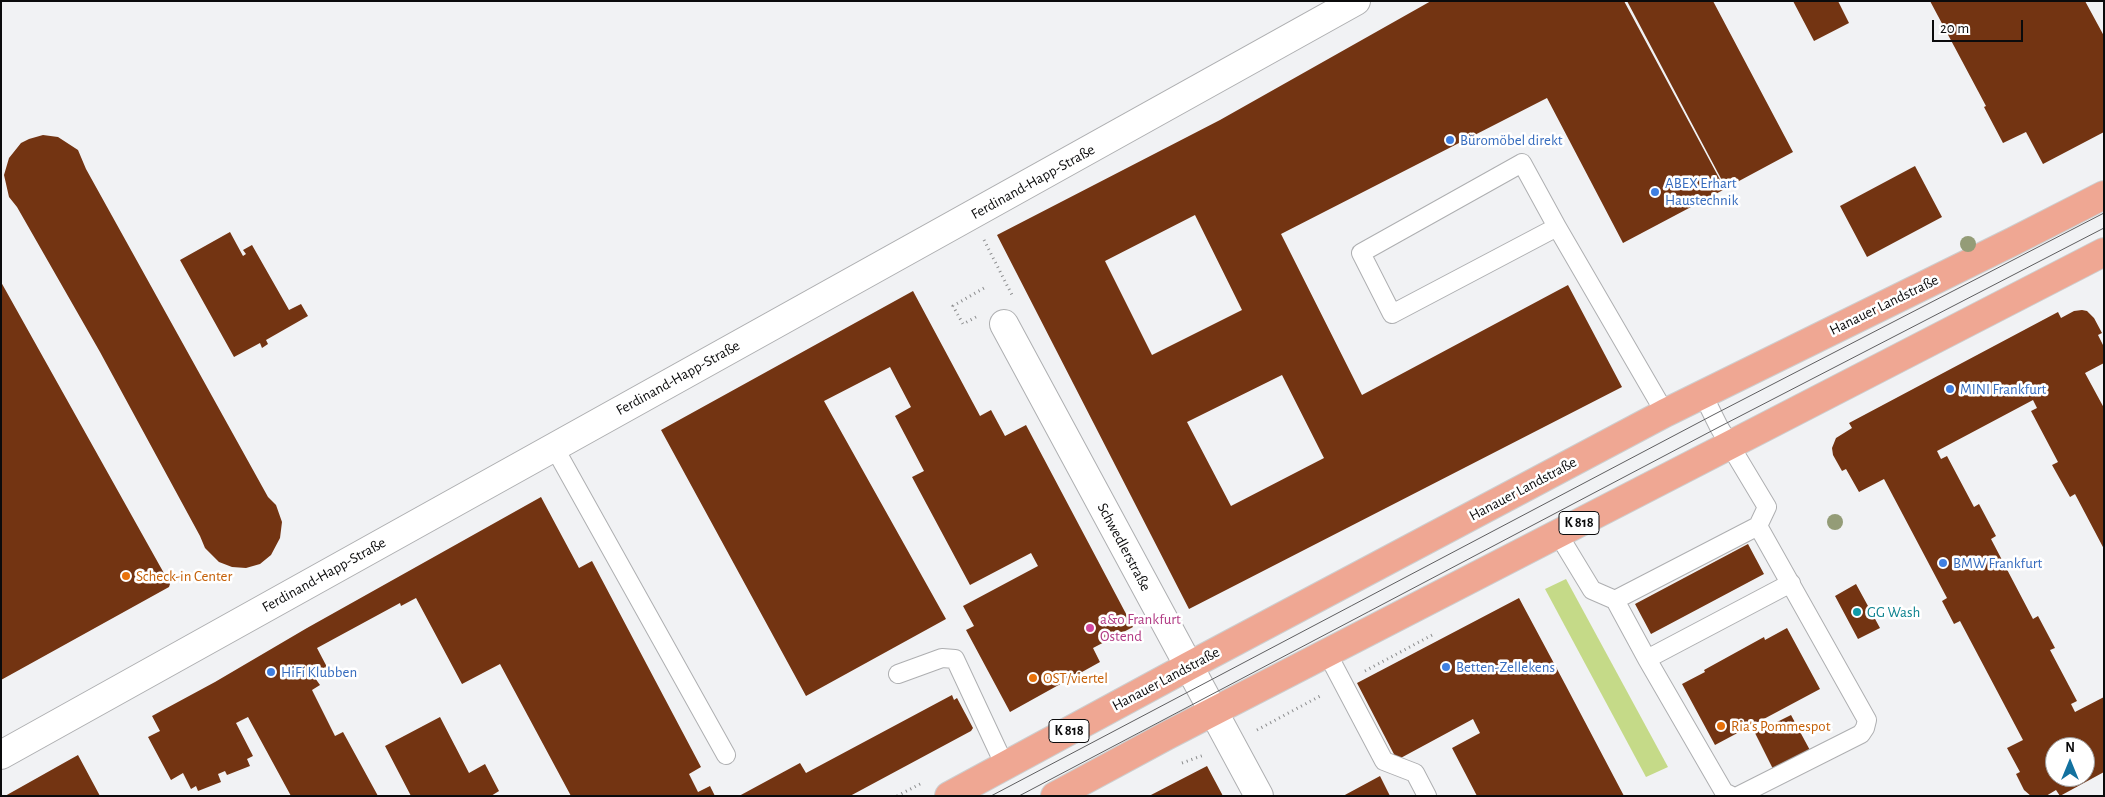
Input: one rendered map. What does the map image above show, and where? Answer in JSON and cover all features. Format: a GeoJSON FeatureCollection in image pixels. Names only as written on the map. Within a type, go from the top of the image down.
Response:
{"type":"FeatureCollection","features":[{"type":"Feature","properties":{"kind":"main road","name":"Hanauer Landstraße"},"geometry":{"type":"LineString","coordinates":[[950,796],[1189,666],[1666,413],[2014,242],[2104,195]]}},
{"type":"Feature","properties":{"kind":"main road","name":"K 818"},"geometry":{"type":"LineString","coordinates":[[1055,796],[1213,712],[2104,252]]}},
{"type":"Feature","properties":{"kind":"street","name":"Ferdinand-Happ-Straße"},"geometry":{"type":"LineString","coordinates":[[1,755],[1356,1]]}},
{"type":"Feature","properties":{"kind":"street","name":"Schwedlerstraße"},"geometry":{"type":"LineString","coordinates":[[1004,324],[1259,796]]}},
{"type":"Feature","properties":{"kind":"lane"},"geometry":{"type":"LineString","coordinates":[[1557,227],[1392,314],[1360,253],[1522,163],[1557,227],[1666,413]]}},
{"type":"Feature","properties":{"kind":"lane"},"geometry":{"type":"LineString","coordinates":[[1615,600],[1758,526],[1767,507],[1731,444],[1719,427],[1703,395]]}},
{"type":"Feature","properties":{"kind":"lane"},"geometry":{"type":"LineString","coordinates":[[554,447],[726,755]]}},
{"type":"Feature","properties":{"kind":"lane"},"geometry":{"type":"LineString","coordinates":[[1738,796],[1861,734],[1865,728],[1866,720],[1758,526]]}},
{"type":"Feature","properties":{"kind":"lane"},"geometry":{"type":"LineString","coordinates":[[1558,534],[1592,590],[1615,600],[1724,792],[1732,796]]}},
{"type":"Feature","properties":{"kind":"lane"},"geometry":{"type":"LineString","coordinates":[[1647,659],[1791,583]]}},
{"type":"Feature","properties":{"kind":"lane"},"geometry":{"type":"LineString","coordinates":[[1327,653],[1384,761],[1415,773],[1427,796]]}},
{"type":"Feature","properties":{"kind":"lane"},"geometry":{"type":"LineString","coordinates":[[898,674],[942,658],[955,659],[1005,766]]}},
{"type":"Feature","properties":{"kind":"path"},"geometry":{"type":"LineString","coordinates":[[971,215],[1022,314],[1004,324],[994,307],[963,324],[953,306],[984,288]]}},
{"type":"Feature","properties":{"kind":"green space"},"geometry":{"type":"Polygon","coordinates":[[[1566,579],[1668,767],[1646,777],[1545,589],[1566,579]]]}},
{"type":"Feature","properties":{"kind":"building"},"geometry":{"type":"Polygon","coordinates":[[[1431,1],[1624,1],[1725,189],[1623,243],[1547,98],[1281,234],[1362,395],[1568,285],[1622,387],[1189,609],[997,235],[1220,120],[1431,1]],[[1195,215],[1105,261],[1152,355],[1242,310],[1195,215]],[[1282,375],[1187,422],[1231,506],[1324,458],[1282,375]]]}},
{"type":"Feature","properties":{"kind":"building"},"geometry":{"type":"Polygon","coordinates":[[[1627,1],[1713,1],[1793,152],[1726,188],[1627,1]]]}},
{"type":"Feature","properties":{"kind":"building"},"geometry":{"type":"Polygon","coordinates":[[[1793,1],[1838,1],[1849,23],[1814,41],[1793,1]]]}},
{"type":"Feature","properties":{"kind":"building"},"geometry":{"type":"Polygon","coordinates":[[[1930,1],[2085,1],[2104,36],[2104,132],[2043,164],[2026,132],[2003,143],[1984,107],[1986,106],[1930,1]]]}},
{"type":"Feature","properties":{"kind":"building"},"geometry":{"type":"Polygon","coordinates":[[[43,135],[58,137],[78,150],[86,169],[268,497],[276,505],[282,522],[280,538],[271,555],[260,564],[246,568],[232,567],[219,562],[205,548],[100,352],[17,207],[9,197],[4,175],[9,158],[21,143],[43,135]]]}},
{"type":"Feature","properties":{"kind":"building"},"geometry":{"type":"Polygon","coordinates":[[[1915,166],[1942,217],[1867,257],[1840,206],[1915,166]]]}},
{"type":"Feature","properties":{"kind":"building"},"geometry":{"type":"Polygon","coordinates":[[[230,232],[243,256],[246,254],[243,250],[252,245],[289,310],[301,304],[308,316],[266,340],[268,344],[262,348],[260,343],[234,357],[180,260],[230,232]]]}},
{"type":"Feature","properties":{"kind":"building"},"geometry":{"type":"Polygon","coordinates":[[[1,282],[170,584],[169,587],[1,680],[1,282]]]}},
{"type":"Feature","properties":{"kind":"building"},"geometry":{"type":"Polygon","coordinates":[[[913,291],[980,416],[991,410],[1005,436],[1026,425],[1133,627],[1093,648],[1100,662],[1010,712],[966,630],[974,626],[963,606],[1038,566],[1031,553],[970,585],[912,477],[924,471],[895,416],[911,407],[890,367],[824,401],[946,619],[806,696],[661,430],[913,291]]]}},
{"type":"Feature","properties":{"kind":"building"},"geometry":{"type":"Polygon","coordinates":[[[2074,311],[2087,311],[2094,318],[2102,333],[2098,335],[2104,347],[2104,363],[2085,373],[2104,408],[2104,549],[2075,494],[2070,497],[2052,465],[2058,462],[2031,411],[2037,408],[2033,400],[1937,451],[1941,459],[1947,456],[1974,507],[1979,504],[1996,536],[1991,539],[2033,619],[2038,616],[2055,648],[2050,650],[2077,701],[2071,704],[2075,712],[2104,697],[2104,772],[2095,777],[2095,737],[2045,737],[2045,787],[2076,787],[2060,796],[2056,790],[2046,796],[2031,796],[2024,790],[2016,774],[2020,772],[2007,748],[2023,740],[1960,621],[1954,624],[1942,601],[1947,598],[1884,479],[1859,492],[1846,469],[1842,471],[1833,455],[1832,448],[1836,438],[1852,428],[1849,423],[2058,312],[2061,318],[2074,311]]]}},
{"type":"Feature","properties":{"kind":"building"},"geometry":{"type":"Polygon","coordinates":[[[541,497],[579,568],[592,561],[701,767],[689,774],[698,792],[710,786],[715,796],[571,796],[500,664],[462,684],[416,598],[401,606],[400,603],[317,648],[328,669],[315,678],[320,685],[312,690],[335,736],[343,732],[378,796],[291,796],[248,717],[236,723],[253,756],[247,759],[250,766],[227,775],[225,771],[218,774],[221,782],[198,791],[196,786],[191,789],[183,773],[171,780],[148,737],[160,731],[152,716],[541,497]]]}},
{"type":"Feature","properties":{"kind":"building"},"geometry":{"type":"Polygon","coordinates":[[[1748,544],[1764,574],[1651,634],[1635,604],[1748,544]]]}},
{"type":"Feature","properties":{"kind":"building","name":"GG Wash"},"geometry":{"type":"Polygon","coordinates":[[[1856,584],[1880,628],[1858,639],[1835,596],[1856,584]]]}},
{"type":"Feature","properties":{"kind":"building"},"geometry":{"type":"Polygon","coordinates":[[[1519,598],[1624,796],[1477,796],[1452,748],[1480,733],[1473,719],[1397,760],[1357,683],[1519,598]]]}},
{"type":"Feature","properties":{"kind":"building"},"geometry":{"type":"Polygon","coordinates":[[[1787,628],[1820,689],[1715,745],[1682,684],[1764,637],[1765,640],[1787,628]]]}},
{"type":"Feature","properties":{"kind":"building"},"geometry":{"type":"Polygon","coordinates":[[[952,695],[954,700],[957,698],[973,728],[971,731],[850,796],[739,796],[800,763],[806,773],[952,695]]]}},
{"type":"Feature","properties":{"kind":"building"},"geometry":{"type":"Polygon","coordinates":[[[1791,715],[1812,754],[1775,773],[1755,733],[1791,715]]]}},
{"type":"Feature","properties":{"kind":"building"},"geometry":{"type":"Polygon","coordinates":[[[440,717],[469,773],[485,764],[499,791],[491,796],[411,796],[385,746],[440,717]]]}},
{"type":"Feature","properties":{"kind":"building"},"geometry":{"type":"Polygon","coordinates":[[[78,755],[100,796],[5,796],[78,755]]]}},
{"type":"Feature","properties":{"kind":"building"},"geometry":{"type":"Polygon","coordinates":[[[1207,766],[1223,796],[1149,796],[1207,766]]]}},
{"type":"Feature","properties":{"kind":"building"},"geometry":{"type":"Polygon","coordinates":[[[1380,776],[1390,796],[1343,796],[1380,776]]]}},
{"type":"Feature","properties":{"kind":"tram line"},"geometry":{"type":"LineString","coordinates":[[991,796],[1713,415],[2104,213]]}},
{"type":"Feature","properties":{"kind":"tram line"},"geometry":{"type":"LineString","coordinates":[[1019,796],[1719,427],[2104,228]]}},
{"type":"Feature","properties":{"kind":"place","name":"Büromöbel direkt"},"geometry":{"type":"Point","coordinates":[1450,140]}},
{"type":"Feature","properties":{"kind":"place","name":"ABEX Erhart Haustechnik"},"geometry":{"type":"Point","coordinates":[1655,192]}},
{"type":"Feature","properties":{"kind":"place","name":"MINI Frankfurt"},"geometry":{"type":"Point","coordinates":[1950,389]}},
{"type":"Feature","properties":{"kind":"place","name":"BMW Frankfurt"},"geometry":{"type":"Point","coordinates":[1943,563]}},
{"type":"Feature","properties":{"kind":"place","name":"Scheck-in Center"},"geometry":{"type":"Point","coordinates":[126,576]}},
{"type":"Feature","properties":{"kind":"place","name":"GG Wash"},"geometry":{"type":"Point","coordinates":[1857,612]}},
{"type":"Feature","properties":{"kind":"place","name":"a&o Frankfurt Ostend"},"geometry":{"type":"Point","coordinates":[1090,628]}},
{"type":"Feature","properties":{"kind":"place","name":"Betten-Zellekens"},"geometry":{"type":"Point","coordinates":[1446,667]}},
{"type":"Feature","properties":{"kind":"place","name":"HiFi Klubben"},"geometry":{"type":"Point","coordinates":[271,672]}},
{"type":"Feature","properties":{"kind":"place","name":"OST/viertel"},"geometry":{"type":"Point","coordinates":[1033,678]}},
{"type":"Feature","properties":{"kind":"place","name":"Ria's Pommespot"},"geometry":{"type":"Point","coordinates":[1721,726]}}]}
